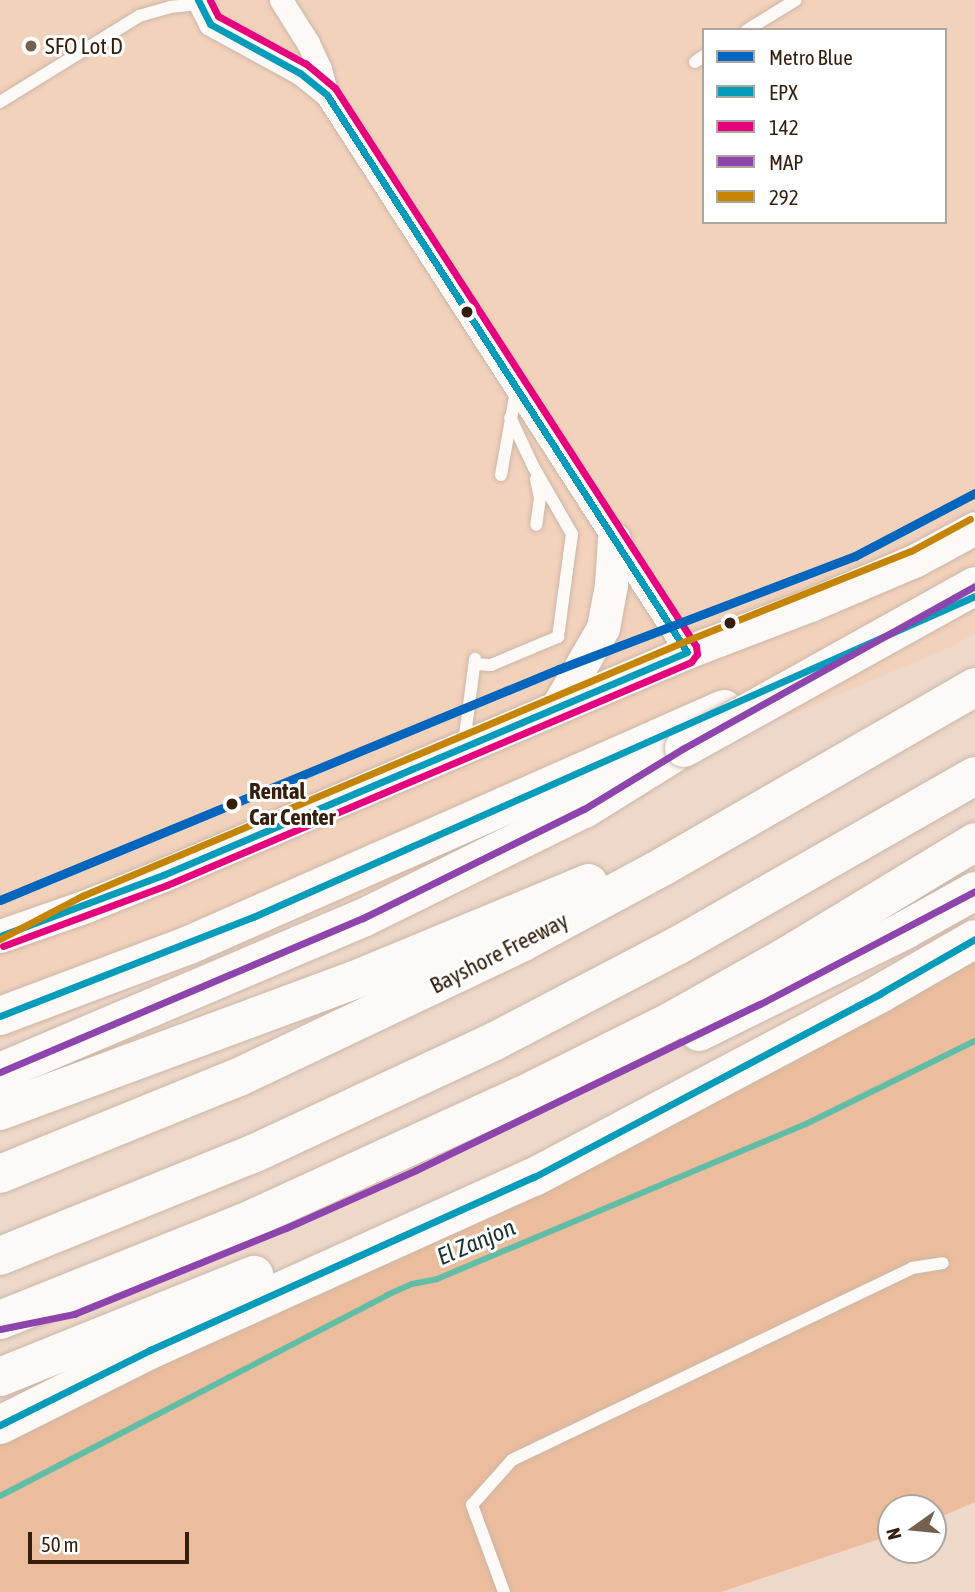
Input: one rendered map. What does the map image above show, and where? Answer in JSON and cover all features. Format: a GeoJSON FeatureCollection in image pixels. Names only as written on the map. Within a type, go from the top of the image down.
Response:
{"type":"FeatureCollection","features":[{"type":"Feature","properties":{"kind":"highway"},"geometry":{"type":"LineString","coordinates":[[0,1072],[278,946],[354,905],[684,748],[975,586]]}},
{"type":"Feature","properties":{"kind":"highway"},"geometry":{"type":"LineString","coordinates":[[0,1016],[253,918],[975,596]]}},
{"type":"Feature","properties":{"kind":"highway","name":"Bayshore Freeway"},"geometry":{"type":"LineString","coordinates":[[0,1174],[187,1099],[380,1012],[546,930],[975,687]]}},
{"type":"Feature","properties":{"kind":"highway"},"geometry":{"type":"LineString","coordinates":[[0,1256],[279,1143],[506,1036],[689,940],[975,776]]}},
{"type":"Feature","properties":{"kind":"highway"},"geometry":{"type":"LineString","coordinates":[[0,1111],[364,976],[448,939],[740,822]]}},
{"type":"Feature","properties":{"kind":"highway"},"geometry":{"type":"LineString","coordinates":[[0,1320],[245,1222],[536,1089],[666,1024],[788,956],[975,842]]}},
{"type":"Feature","properties":{"kind":"highway"},"geometry":{"type":"LineString","coordinates":[[0,1329],[74,1314],[286,1228],[416,1170],[760,1004],[975,891]]}},
{"type":"Feature","properties":{"kind":"highway"},"geometry":{"type":"LineString","coordinates":[[0,1425],[139,1355],[534,1177],[881,993],[975,939]]}},
{"type":"Feature","properties":{"kind":"highway"},"geometry":{"type":"LineString","coordinates":[[0,1041],[278,946]]}},
{"type":"Feature","properties":{"kind":"highway"},"geometry":{"type":"LineString","coordinates":[[0,1377],[397,1215],[881,993]]}},
{"type":"Feature","properties":{"kind":"street"},"geometry":{"type":"LineString","coordinates":[[281,0],[308,43],[320,69],[327,95],[464,312],[517,387],[687,652]]}},
{"type":"Feature","properties":{"kind":"street"},"geometry":{"type":"LineString","coordinates":[[198,2],[210,24],[300,73],[327,95]]}},
{"type":"Feature","properties":{"kind":"street"},"geometry":{"type":"LineString","coordinates":[[0,936],[86,906],[687,652],[905,565],[975,528]]}},
{"type":"Feature","properties":{"kind":"street"},"geometry":{"type":"LineString","coordinates":[[557,707],[603,628],[611,585],[614,539]]}},
{"type":"Feature","properties":{"kind":"street"},"geometry":{"type":"LineString","coordinates":[[0,951],[86,906]]}},
{"type":"Feature","properties":{"kind":"lane"},"geometry":{"type":"LineString","coordinates":[[750,28],[796,0]]}},
{"type":"Feature","properties":{"kind":"lane"},"geometry":{"type":"LineString","coordinates":[[0,102],[139,16],[198,2]]}},
{"type":"Feature","properties":{"kind":"lane"},"geometry":{"type":"LineString","coordinates":[[501,475],[517,387]]}},
{"type":"Feature","properties":{"kind":"lane"},"geometry":{"type":"LineString","coordinates":[[463,747],[475,661],[491,665],[558,637],[572,534],[534,468],[510,417]]}},
{"type":"Feature","properties":{"kind":"lane"},"geometry":{"type":"LineString","coordinates":[[534,468],[540,498],[537,525]]}},
{"type":"Feature","properties":{"kind":"lane"},"geometry":{"type":"LineString","coordinates":[[504,1592],[472,1506],[512,1460],[912,1268],[943,1263]]}},
{"type":"Feature","properties":{"kind":"shaded area"},"geometry":{"type":"Polygon","coordinates":[[[0,0],[975,0],[975,633],[955,645],[561,812],[0,1042],[0,0]]]}},
{"type":"Feature","properties":{"kind":"shaded area"},"geometry":{"type":"Polygon","coordinates":[[[975,947],[975,1502],[947,1514],[947,1494],[877,1494],[877,1540],[721,1592],[0,1592],[0,1423],[578,1148],[975,947]]]}},
{"type":"Feature","properties":{"kind":"waterway","name":"El Zanjon"},"geometry":{"type":"LineString","coordinates":[[0,1496],[387,1295],[412,1284],[437,1279],[806,1124],[975,1041]]}},
{"type":"Feature","properties":{"kind":"metro line","name":"Blue"},"geometry":{"type":"LineString","coordinates":[[0,900],[559,669],[855,556],[975,493]]}},
{"type":"Feature","properties":{"kind":"transit line","name":"EPX"},"geometry":{"type":"LineString","coordinates":[[198,0],[210,24],[300,73],[327,95],[687,652]]}},
{"type":"Feature","properties":{"kind":"transit line","name":"142"},"geometry":{"type":"LineString","coordinates":[[3,946],[167,885],[691,662],[697,654],[696,646],[335,88],[306,64],[218,16],[210,0]]}},
{"type":"Feature","properties":{"kind":"transit line","name":"292"},"geometry":{"type":"LineString","coordinates":[[0,939],[82,896],[683,642],[911,551],[970,519]]}},
{"type":"Feature","properties":{"kind":"transit line","name":"MAP"},"geometry":{"type":"LineString","coordinates":[[0,1072],[363,918],[584,809],[684,748],[975,586]]}},
{"type":"Feature","properties":{"kind":"transit line","name":"EPX"},"geometry":{"type":"LineString","coordinates":[[0,1016],[253,917],[975,596]]}},
{"type":"Feature","properties":{"kind":"transit line","name":"EPX"},"geometry":{"type":"LineString","coordinates":[[0,936],[163,875],[687,652]]}},
{"type":"Feature","properties":{"kind":"transit line","name":"MAP"},"geometry":{"type":"LineString","coordinates":[[0,1329],[74,1314],[286,1228],[416,1170],[760,1004],[975,891]]}},
{"type":"Feature","properties":{"kind":"transit line","name":"EPX"},"geometry":{"type":"LineString","coordinates":[[0,1425],[150,1350],[534,1177],[881,993],[975,939]]}},
{"type":"Feature","properties":{"kind":"place","name":"SFO Lot D"},"geometry":{"type":"Point","coordinates":[31,46]}},
{"type":"Feature","properties":{"kind":"place","name":"Rental Car Center"},"geometry":{"type":"Point","coordinates":[232,804]}}]}
